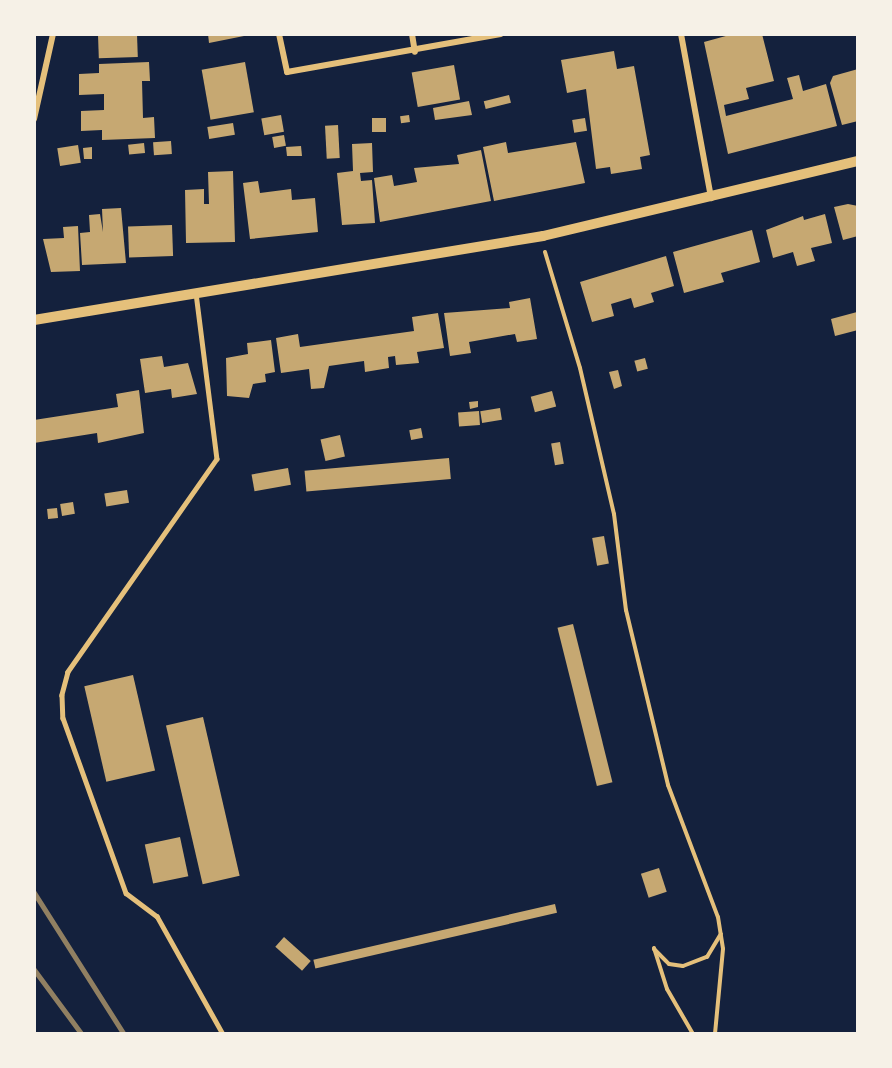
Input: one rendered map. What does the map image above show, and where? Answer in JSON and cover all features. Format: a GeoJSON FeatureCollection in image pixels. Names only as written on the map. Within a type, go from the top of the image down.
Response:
{"type":"FeatureCollection","features":[{"type":"Feature","properties":{"kind":"street"},"geometry":{"type":"LineString","coordinates":[[34,119],[53,34]]}},
{"type":"Feature","properties":{"kind":"street"},"geometry":{"type":"LineString","coordinates":[[279,34],[287,72],[415,52],[501,34]]}},
{"type":"Feature","properties":{"kind":"street"},"geometry":{"type":"LineString","coordinates":[[412,34],[415,52]]}},
{"type":"Feature","properties":{"kind":"street"},"geometry":{"type":"LineString","coordinates":[[681,34],[711,198]]}},
{"type":"Feature","properties":{"kind":"street"},"geometry":{"type":"LineString","coordinates":[[34,320],[531,238],[711,198],[858,161]]}},
{"type":"Feature","properties":{"kind":"lane"},"geometry":{"type":"LineString","coordinates":[[196,293],[217,459],[68,672],[62,695],[63,718],[126,893],[157,916],[223,1034]]}},
{"type":"Feature","properties":{"kind":"path"},"geometry":{"type":"LineString","coordinates":[[548,264],[580,368],[614,514],[626,610],[668,785],[695,849],[721,934],[715,1034]]}},
{"type":"Feature","properties":{"kind":"path"},"geometry":{"type":"LineString","coordinates":[[693,1034],[668,989],[654,948],[669,964],[683,966],[707,957],[721,934]]}},
{"type":"Feature","properties":{"kind":"building"},"geometry":{"type":"Polygon","coordinates":[[[137,34],[138,57],[99,58],[98,35],[137,34]]]}},
{"type":"Feature","properties":{"kind":"building"},"geometry":{"type":"Polygon","coordinates":[[[208,34],[244,34],[244,36],[209,43],[208,34]]]}},
{"type":"Feature","properties":{"kind":"building"},"geometry":{"type":"Polygon","coordinates":[[[733,34],[762,34],[774,81],[746,88],[749,99],[724,105],[726,116],[793,99],[787,78],[799,75],[803,91],[826,84],[837,126],[728,154],[704,42],[733,34]]]}},
{"type":"Feature","properties":{"kind":"building"},"geometry":{"type":"Polygon","coordinates":[[[614,51],[617,69],[634,66],[650,155],[640,157],[642,169],[611,174],[610,167],[596,169],[586,89],[567,93],[561,60],[614,51]]]}},
{"type":"Feature","properties":{"kind":"building"},"geometry":{"type":"Polygon","coordinates":[[[149,62],[150,81],[142,81],[143,118],[154,117],[155,138],[102,140],[102,130],[81,131],[81,111],[104,110],[104,94],[79,95],[79,74],[99,73],[99,64],[149,62]]]}},
{"type":"Feature","properties":{"kind":"building"},"geometry":{"type":"Polygon","coordinates":[[[245,62],[254,112],[211,120],[202,70],[245,62]]]}},
{"type":"Feature","properties":{"kind":"building"},"geometry":{"type":"Polygon","coordinates":[[[454,65],[460,99],[418,107],[412,72],[454,65]]]}},
{"type":"Feature","properties":{"kind":"building"},"geometry":{"type":"Polygon","coordinates":[[[858,69],[858,121],[842,125],[830,83],[833,76],[858,69]]]}},
{"type":"Feature","properties":{"kind":"building"},"geometry":{"type":"Polygon","coordinates":[[[509,95],[511,103],[486,109],[484,101],[509,95]]]}},
{"type":"Feature","properties":{"kind":"building"},"geometry":{"type":"Polygon","coordinates":[[[469,101],[472,115],[435,120],[433,108],[469,101]]]}},
{"type":"Feature","properties":{"kind":"building"},"geometry":{"type":"Polygon","coordinates":[[[281,115],[284,132],[264,135],[261,118],[281,115]]]}},
{"type":"Feature","properties":{"kind":"building"},"geometry":{"type":"Polygon","coordinates":[[[409,115],[410,122],[401,123],[400,116],[409,115]]]}},
{"type":"Feature","properties":{"kind":"building"},"geometry":{"type":"Polygon","coordinates":[[[372,118],[386,118],[386,132],[372,132],[372,118]]]}},
{"type":"Feature","properties":{"kind":"building"},"geometry":{"type":"Polygon","coordinates":[[[585,118],[587,131],[574,133],[572,120],[585,118]]]}},
{"type":"Feature","properties":{"kind":"building"},"geometry":{"type":"Polygon","coordinates":[[[233,123],[235,135],[209,139],[207,127],[233,123]]]}},
{"type":"Feature","properties":{"kind":"building"},"geometry":{"type":"Polygon","coordinates":[[[338,125],[340,158],[327,159],[325,126],[338,125]]]}},
{"type":"Feature","properties":{"kind":"building"},"geometry":{"type":"Polygon","coordinates":[[[284,135],[286,146],[274,148],[272,137],[284,135]]]}},
{"type":"Feature","properties":{"kind":"building"},"geometry":{"type":"Polygon","coordinates":[[[171,141],[172,154],[154,155],[153,142],[171,141]]]}},
{"type":"Feature","properties":{"kind":"building"},"geometry":{"type":"Polygon","coordinates":[[[506,142],[508,153],[576,142],[585,183],[494,201],[483,147],[506,142]]]}},
{"type":"Feature","properties":{"kind":"building"},"geometry":{"type":"Polygon","coordinates":[[[144,143],[145,153],[129,155],[128,145],[144,143]]]}},
{"type":"Feature","properties":{"kind":"building"},"geometry":{"type":"Polygon","coordinates":[[[372,143],[373,172],[360,173],[361,181],[372,180],[375,223],[342,225],[337,173],[353,171],[352,144],[372,143]]]}},
{"type":"Feature","properties":{"kind":"building"},"geometry":{"type":"Polygon","coordinates":[[[78,145],[81,163],[60,166],[57,148],[78,145]]]}},
{"type":"Feature","properties":{"kind":"building"},"geometry":{"type":"Polygon","coordinates":[[[301,146],[302,156],[287,156],[286,147],[301,146]]]}},
{"type":"Feature","properties":{"kind":"building"},"geometry":{"type":"Polygon","coordinates":[[[92,147],[92,159],[84,159],[83,148],[92,147]]]}},
{"type":"Feature","properties":{"kind":"building"},"geometry":{"type":"Polygon","coordinates":[[[481,150],[491,201],[380,222],[374,178],[392,175],[394,186],[417,182],[414,168],[459,164],[457,155],[481,150]]]}},
{"type":"Feature","properties":{"kind":"building"},"geometry":{"type":"Polygon","coordinates":[[[233,171],[235,242],[186,243],[185,190],[204,189],[204,204],[209,204],[208,172],[233,171]]]}},
{"type":"Feature","properties":{"kind":"building"},"geometry":{"type":"Polygon","coordinates":[[[258,181],[260,193],[291,189],[292,200],[315,198],[318,232],[250,239],[243,183],[258,181]]]}},
{"type":"Feature","properties":{"kind":"building"},"geometry":{"type":"Polygon","coordinates":[[[848,204],[858,206],[858,236],[843,240],[834,207],[848,204]]]}},
{"type":"Feature","properties":{"kind":"building"},"geometry":{"type":"Polygon","coordinates":[[[121,208],[126,263],[82,265],[80,233],[90,232],[89,215],[100,214],[103,232],[102,209],[121,208]]]}},
{"type":"Feature","properties":{"kind":"building"},"geometry":{"type":"Polygon","coordinates":[[[825,214],[832,243],[811,248],[815,261],[797,266],[793,252],[773,258],[766,230],[803,216],[804,220],[825,214]]]}},
{"type":"Feature","properties":{"kind":"building"},"geometry":{"type":"Polygon","coordinates":[[[172,225],[173,256],[129,258],[128,227],[172,225]]]}},
{"type":"Feature","properties":{"kind":"building"},"geometry":{"type":"Polygon","coordinates":[[[78,226],[80,271],[51,272],[43,239],[64,238],[63,227],[78,226]]]}},
{"type":"Feature","properties":{"kind":"building"},"geometry":{"type":"Polygon","coordinates":[[[752,230],[760,262],[721,273],[724,282],[684,293],[673,252],[752,230]]]}},
{"type":"Feature","properties":{"kind":"building"},"geometry":{"type":"Polygon","coordinates":[[[666,256],[674,286],[651,293],[654,302],[634,308],[631,298],[611,304],[614,316],[592,322],[580,282],[666,256]]]}},
{"type":"Feature","properties":{"kind":"building"},"geometry":{"type":"Polygon","coordinates":[[[530,298],[537,339],[517,342],[515,334],[469,342],[471,353],[450,356],[444,313],[510,308],[509,302],[530,298]]]}},
{"type":"Feature","properties":{"kind":"building"},"geometry":{"type":"Polygon","coordinates":[[[857,312],[858,330],[835,336],[831,319],[857,312]]]}},
{"type":"Feature","properties":{"kind":"building"},"geometry":{"type":"Polygon","coordinates":[[[438,313],[444,348],[417,352],[419,363],[396,365],[395,356],[388,357],[389,368],[365,372],[364,361],[329,366],[324,388],[311,389],[309,369],[281,373],[276,338],[298,334],[300,347],[414,331],[412,317],[438,313]]]}},
{"type":"Feature","properties":{"kind":"building"},"geometry":{"type":"Polygon","coordinates":[[[271,340],[275,372],[265,374],[266,382],[253,384],[249,398],[227,396],[226,358],[248,354],[247,343],[271,340]]]}},
{"type":"Feature","properties":{"kind":"building"},"geometry":{"type":"Polygon","coordinates":[[[162,356],[164,367],[188,363],[197,394],[172,398],[171,389],[145,393],[140,359],[162,356]]]}},
{"type":"Feature","properties":{"kind":"building"},"geometry":{"type":"Polygon","coordinates":[[[645,358],[648,369],[637,371],[634,361],[645,358]]]}},
{"type":"Feature","properties":{"kind":"building"},"geometry":{"type":"Polygon","coordinates":[[[618,370],[622,386],[614,389],[609,372],[618,370]]]}},
{"type":"Feature","properties":{"kind":"building"},"geometry":{"type":"Polygon","coordinates":[[[139,390],[144,433],[98,443],[97,433],[34,443],[34,420],[118,407],[116,394],[139,390]]]}},
{"type":"Feature","properties":{"kind":"building"},"geometry":{"type":"Polygon","coordinates":[[[552,391],[556,406],[535,412],[531,397],[552,391]]]}},
{"type":"Feature","properties":{"kind":"building"},"geometry":{"type":"Polygon","coordinates":[[[478,401],[478,407],[470,409],[469,402],[478,401]]]}},
{"type":"Feature","properties":{"kind":"building"},"geometry":{"type":"Polygon","coordinates":[[[500,408],[502,420],[482,423],[480,411],[500,408]]]}},
{"type":"Feature","properties":{"kind":"building"},"geometry":{"type":"Polygon","coordinates":[[[479,411],[480,425],[459,426],[458,412],[479,411]]]}},
{"type":"Feature","properties":{"kind":"building"},"geometry":{"type":"Polygon","coordinates":[[[421,428],[423,438],[411,440],[409,430],[421,428]]]}},
{"type":"Feature","properties":{"kind":"building"},"geometry":{"type":"Polygon","coordinates":[[[340,435],[345,456],[325,461],[321,439],[340,435]]]}},
{"type":"Feature","properties":{"kind":"building"},"geometry":{"type":"Polygon","coordinates":[[[560,442],[564,464],[555,465],[551,444],[560,442]]]}},
{"type":"Feature","properties":{"kind":"building"},"geometry":{"type":"Polygon","coordinates":[[[449,458],[451,479],[306,492],[305,471],[449,458]]]}},
{"type":"Feature","properties":{"kind":"building"},"geometry":{"type":"Polygon","coordinates":[[[288,468],[291,485],[255,491],[252,474],[288,468]]]}},
{"type":"Feature","properties":{"kind":"building"},"geometry":{"type":"Polygon","coordinates":[[[127,490],[129,503],[106,506],[104,494],[127,490]]]}},
{"type":"Feature","properties":{"kind":"building"},"geometry":{"type":"Polygon","coordinates":[[[73,502],[75,514],[62,516],[60,504],[73,502]]]}},
{"type":"Feature","properties":{"kind":"building"},"geometry":{"type":"Polygon","coordinates":[[[57,508],[58,518],[48,519],[47,509],[57,508]]]}},
{"type":"Feature","properties":{"kind":"building"},"geometry":{"type":"Polygon","coordinates":[[[604,536],[609,564],[597,566],[592,538],[604,536]]]}},
{"type":"Feature","properties":{"kind":"building"},"geometry":{"type":"Polygon","coordinates":[[[573,624],[612,782],[597,786],[557,628],[573,624]]]}},
{"type":"Feature","properties":{"kind":"building"},"geometry":{"type":"Polygon","coordinates":[[[133,675],[155,770],[106,782],[84,686],[133,675]]]}},
{"type":"Feature","properties":{"kind":"building"},"geometry":{"type":"Polygon","coordinates":[[[203,717],[240,876],[203,884],[166,726],[203,717]]]}},
{"type":"Feature","properties":{"kind":"building"},"geometry":{"type":"Polygon","coordinates":[[[180,837],[188,876],[153,884],[145,844],[180,837]]]}},
{"type":"Feature","properties":{"kind":"building"},"geometry":{"type":"Polygon","coordinates":[[[659,868],[667,892],[649,898],[641,874],[659,868]]]}},
{"type":"Feature","properties":{"kind":"building"},"geometry":{"type":"Polygon","coordinates":[[[555,904],[557,913],[315,969],[313,960],[555,904]]]}},
{"type":"Feature","properties":{"kind":"building"},"geometry":{"type":"Polygon","coordinates":[[[284,937],[311,961],[302,971],[275,947],[284,937]]]}},
{"type":"Feature","properties":{"kind":"railway"},"geometry":{"type":"LineString","coordinates":[[34,892],[124,1034]]}},
{"type":"Feature","properties":{"kind":"railway"},"geometry":{"type":"LineString","coordinates":[[34,969],[82,1034]]}}]}
